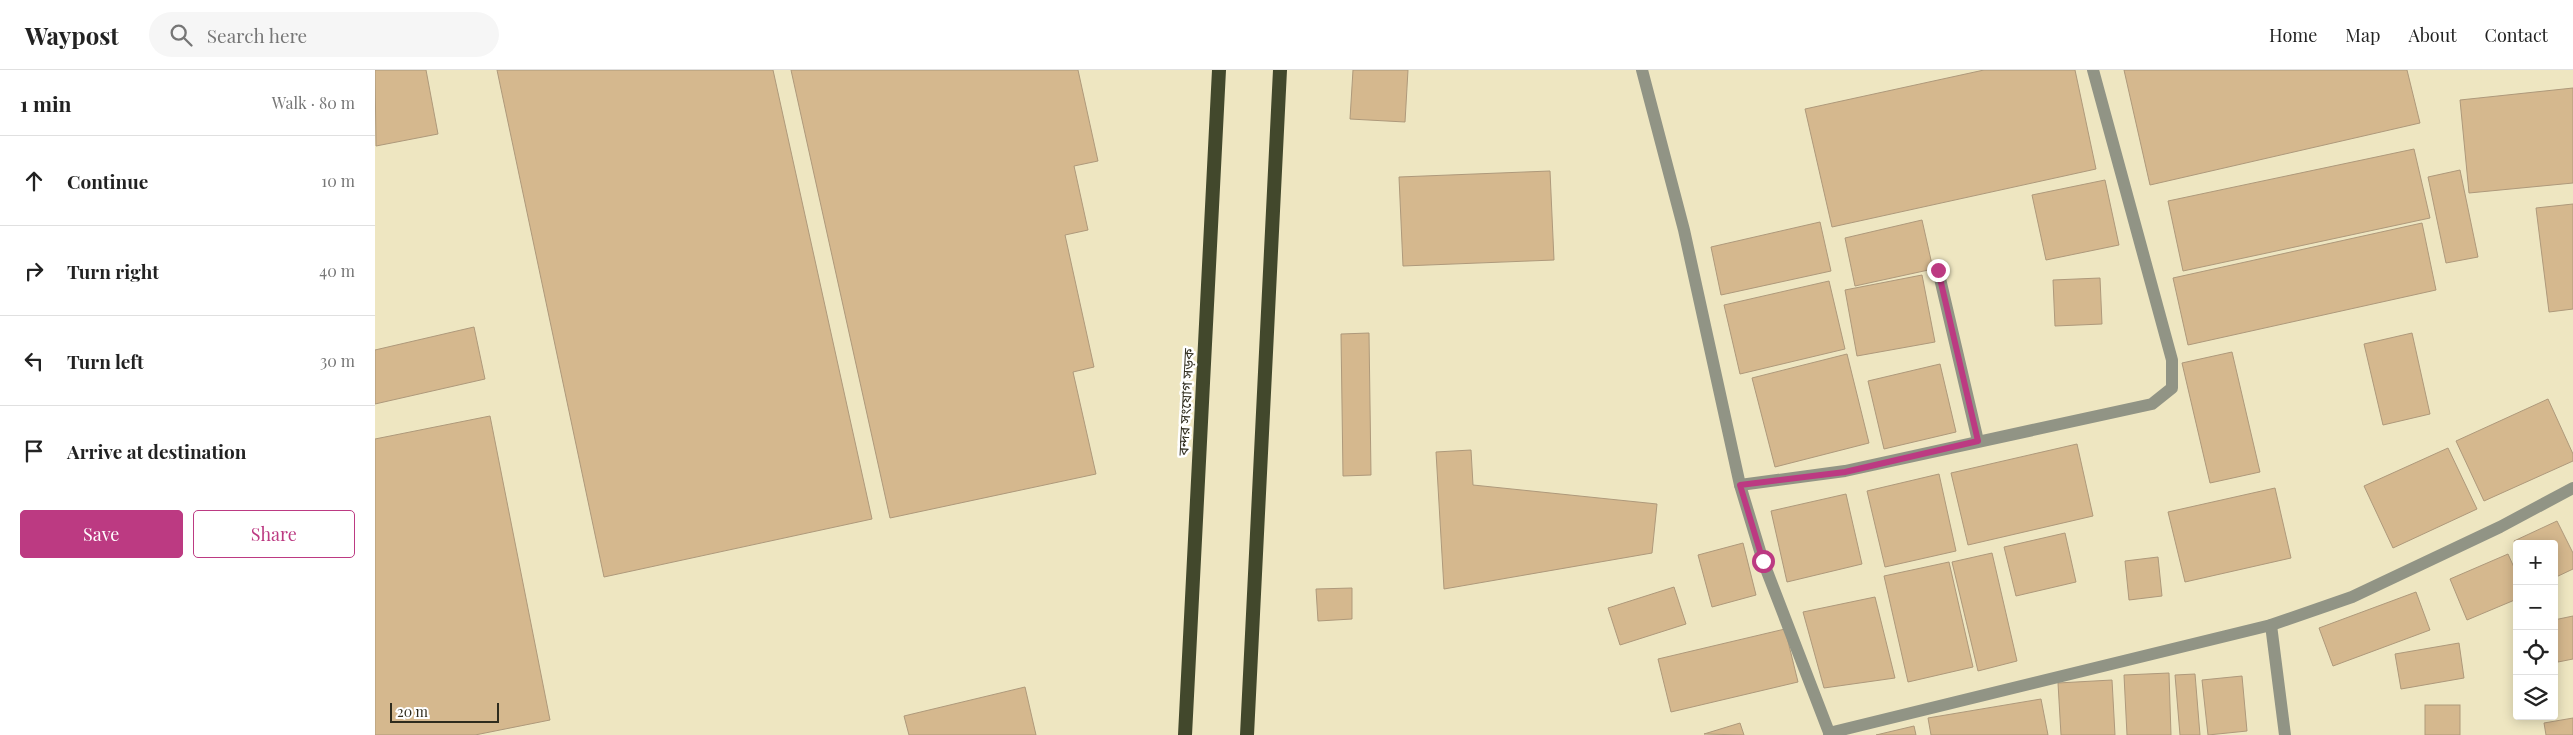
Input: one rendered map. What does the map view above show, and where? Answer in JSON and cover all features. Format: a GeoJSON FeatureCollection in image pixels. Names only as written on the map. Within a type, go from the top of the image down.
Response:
{"type":"FeatureCollection","features":[{"type":"Feature","properties":{"kind":"highway","name":"বন্দর সংযোগ সড়ক"},"geometry":{"type":"LineString","coordinates":[[1185,735],[1219,70]]}},
{"type":"Feature","properties":{"kind":"highway"},"geometry":{"type":"LineString","coordinates":[[1247,735],[1281,70]]}},
{"type":"Feature","properties":{"kind":"street"},"geometry":{"type":"LineString","coordinates":[[1641,70],[1684,230],[1740,485],[1763,561],[1830,734],[2271,625],[2352,597],[2500,527],[2573,488]]}},
{"type":"Feature","properties":{"kind":"street"},"geometry":{"type":"LineString","coordinates":[[1740,485],[1845,472],[1978,441],[2152,404],[2172,388],[2172,360],[2093,70]]}},
{"type":"Feature","properties":{"kind":"street"},"geometry":{"type":"LineString","coordinates":[[1938,270],[1978,441]]}},
{"type":"Feature","properties":{"kind":"street"},"geometry":{"type":"LineString","coordinates":[[2271,625],[2285,735]]}},
{"type":"Feature","properties":{"kind":"building"},"geometry":{"type":"Polygon","coordinates":[[[375,70],[426,70],[438,134],[376,146],[375,70]]]}},
{"type":"Feature","properties":{"kind":"building"},"geometry":{"type":"Polygon","coordinates":[[[497,70],[773,70],[872,519],[604,577],[497,70]]]}},
{"type":"Feature","properties":{"kind":"building"},"geometry":{"type":"Polygon","coordinates":[[[791,70],[1078,70],[1098,161],[1074,166],[1088,230],[1065,235],[1094,367],[1073,372],[1096,474],[890,518],[791,70]]]}},
{"type":"Feature","properties":{"kind":"building"},"geometry":{"type":"Polygon","coordinates":[[[1353,70],[1408,70],[1405,122],[1350,119],[1353,70]]]}},
{"type":"Feature","properties":{"kind":"building"},"geometry":{"type":"Polygon","coordinates":[[[1984,70],[2075,70],[2096,169],[1832,227],[1805,109],[1984,70]]]}},
{"type":"Feature","properties":{"kind":"building"},"geometry":{"type":"Polygon","coordinates":[[[2124,70],[2407,70],[2420,123],[2150,185],[2124,70]]]}},
{"type":"Feature","properties":{"kind":"building"},"geometry":{"type":"Polygon","coordinates":[[[2573,88],[2573,183],[2469,193],[2460,100],[2573,88]]]}},
{"type":"Feature","properties":{"kind":"building"},"geometry":{"type":"Polygon","coordinates":[[[2414,149],[2430,218],[2183,271],[2168,201],[2414,149]]]}},
{"type":"Feature","properties":{"kind":"building"},"geometry":{"type":"Polygon","coordinates":[[[2460,170],[2478,257],[2446,263],[2428,177],[2460,170]]]}},
{"type":"Feature","properties":{"kind":"building"},"geometry":{"type":"Polygon","coordinates":[[[1550,171],[1554,260],[1403,266],[1399,177],[1550,171]]]}},
{"type":"Feature","properties":{"kind":"building"},"geometry":{"type":"Polygon","coordinates":[[[2105,180],[2119,245],[2046,260],[2032,195],[2105,180]]]}},
{"type":"Feature","properties":{"kind":"building"},"geometry":{"type":"Polygon","coordinates":[[[2573,204],[2573,309],[2549,312],[2536,208],[2573,204]]]}},
{"type":"Feature","properties":{"kind":"building"},"geometry":{"type":"Polygon","coordinates":[[[1922,220],[1933,269],[1855,286],[1845,238],[1922,220]]]}},
{"type":"Feature","properties":{"kind":"building"},"geometry":{"type":"Polygon","coordinates":[[[1820,222],[1831,271],[1721,295],[1711,247],[1820,222]]]}},
{"type":"Feature","properties":{"kind":"building"},"geometry":{"type":"Polygon","coordinates":[[[2422,223],[2436,290],[2188,345],[2173,278],[2422,223]]]}},
{"type":"Feature","properties":{"kind":"building"},"geometry":{"type":"Polygon","coordinates":[[[1922,275],[1935,342],[1857,356],[1845,290],[1922,275]]]}},
{"type":"Feature","properties":{"kind":"building"},"geometry":{"type":"Polygon","coordinates":[[[2100,278],[2102,324],[2055,326],[2053,280],[2100,278]]]}},
{"type":"Feature","properties":{"kind":"building"},"geometry":{"type":"Polygon","coordinates":[[[1829,281],[1845,349],[1740,374],[1724,305],[1829,281]]]}},
{"type":"Feature","properties":{"kind":"building"},"geometry":{"type":"Polygon","coordinates":[[[474,327],[485,379],[375,404],[375,350],[474,327]]]}},
{"type":"Feature","properties":{"kind":"building"},"geometry":{"type":"Polygon","coordinates":[[[1369,333],[1371,475],[1343,476],[1341,334],[1369,333]]]}},
{"type":"Feature","properties":{"kind":"building"},"geometry":{"type":"Polygon","coordinates":[[[2412,333],[2430,414],[2383,425],[2364,344],[2412,333]]]}},
{"type":"Feature","properties":{"kind":"building"},"geometry":{"type":"Polygon","coordinates":[[[2232,352],[2260,472],[2210,483],[2182,363],[2232,352]]]}},
{"type":"Feature","properties":{"kind":"building"},"geometry":{"type":"Polygon","coordinates":[[[1847,354],[1869,443],[1775,467],[1752,378],[1847,354]]]}},
{"type":"Feature","properties":{"kind":"building"},"geometry":{"type":"Polygon","coordinates":[[[1940,364],[1956,432],[1884,449],[1868,381],[1940,364]]]}},
{"type":"Feature","properties":{"kind":"building"},"geometry":{"type":"Polygon","coordinates":[[[2548,399],[2573,454],[2573,461],[2484,501],[2456,441],[2548,399]]]}},
{"type":"Feature","properties":{"kind":"building"},"geometry":{"type":"Polygon","coordinates":[[[490,416],[550,720],[475,735],[375,735],[375,439],[490,416]]]}},
{"type":"Feature","properties":{"kind":"building"},"geometry":{"type":"Polygon","coordinates":[[[2077,444],[2093,516],[1968,545],[1951,473],[2077,444]]]}},
{"type":"Feature","properties":{"kind":"building"},"geometry":{"type":"Polygon","coordinates":[[[2448,448],[2477,509],[2393,548],[2364,486],[2448,448]]]}},
{"type":"Feature","properties":{"kind":"building"},"geometry":{"type":"Polygon","coordinates":[[[1471,450],[1473,485],[1657,504],[1652,553],[1444,589],[1436,452],[1471,450]]]}},
{"type":"Feature","properties":{"kind":"building"},"geometry":{"type":"Polygon","coordinates":[[[1939,474],[1956,551],[1885,567],[1867,491],[1939,474]]]}},
{"type":"Feature","properties":{"kind":"building"},"geometry":{"type":"Polygon","coordinates":[[[2275,488],[2291,558],[2185,582],[2168,512],[2275,488]]]}},
{"type":"Feature","properties":{"kind":"building"},"geometry":{"type":"Polygon","coordinates":[[[1846,494],[1862,564],[1787,582],[1771,511],[1846,494]]]}},
{"type":"Feature","properties":{"kind":"building"},"geometry":{"type":"Polygon","coordinates":[[[2557,521],[2573,553],[2573,569],[2558,576],[2558,540],[2516,540],[2557,521]]]}},
{"type":"Feature","properties":{"kind":"building"},"geometry":{"type":"Polygon","coordinates":[[[2065,533],[2076,582],[2016,596],[2004,547],[2065,533]]]}},
{"type":"Feature","properties":{"kind":"building"},"geometry":{"type":"Polygon","coordinates":[[[1743,543],[1756,595],[1712,607],[1698,555],[1743,543]]]}},
{"type":"Feature","properties":{"kind":"building"},"geometry":{"type":"Polygon","coordinates":[[[1992,553],[2017,661],[1978,671],[1952,562],[1992,553]]]}},
{"type":"Feature","properties":{"kind":"building"},"geometry":{"type":"Polygon","coordinates":[[[2508,554],[2513,565],[2513,601],[2467,620],[2450,579],[2508,554]]]}},
{"type":"Feature","properties":{"kind":"building"},"geometry":{"type":"Polygon","coordinates":[[[2158,557],[2162,596],[2129,600],[2125,561],[2158,557]]]}},
{"type":"Feature","properties":{"kind":"building"},"geometry":{"type":"Polygon","coordinates":[[[1949,562],[1973,667],[1908,682],[1884,576],[1949,562]]]}},
{"type":"Feature","properties":{"kind":"building"},"geometry":{"type":"Polygon","coordinates":[[[1674,587],[1686,624],[1620,645],[1608,608],[1674,587]]]}},
{"type":"Feature","properties":{"kind":"building"},"geometry":{"type":"Polygon","coordinates":[[[1352,588],[1352,619],[1318,621],[1316,589],[1352,588]]]}},
{"type":"Feature","properties":{"kind":"building"},"geometry":{"type":"Polygon","coordinates":[[[2416,592],[2430,630],[2333,666],[2319,628],[2416,592]]]}},
{"type":"Feature","properties":{"kind":"building"},"geometry":{"type":"Polygon","coordinates":[[[1875,597],[1895,678],[1824,688],[1803,612],[1875,597]]]}},
{"type":"Feature","properties":{"kind":"building"},"geometry":{"type":"Polygon","coordinates":[[[2573,616],[2573,659],[2558,662],[2558,630],[2558,619],[2573,616]]]}},
{"type":"Feature","properties":{"kind":"building"},"geometry":{"type":"Polygon","coordinates":[[[1785,629],[1798,682],[1671,712],[1658,659],[1785,629]]]}},
{"type":"Feature","properties":{"kind":"building"},"geometry":{"type":"Polygon","coordinates":[[[2459,643],[2464,678],[2401,689],[2395,654],[2459,643]]]}},
{"type":"Feature","properties":{"kind":"building"},"geometry":{"type":"Polygon","coordinates":[[[2169,673],[2171,735],[2127,735],[2124,675],[2169,673]]]}},
{"type":"Feature","properties":{"kind":"building"},"geometry":{"type":"Polygon","coordinates":[[[2195,674],[2200,735],[2180,735],[2175,675],[2195,674]]]}},
{"type":"Feature","properties":{"kind":"building"},"geometry":{"type":"Polygon","coordinates":[[[2242,676],[2247,731],[2208,735],[2202,680],[2242,676]]]}},
{"type":"Feature","properties":{"kind":"building"},"geometry":{"type":"Polygon","coordinates":[[[2112,680],[2115,735],[2061,735],[2058,683],[2112,680]]]}},
{"type":"Feature","properties":{"kind":"building"},"geometry":{"type":"Polygon","coordinates":[[[1025,687],[1036,735],[909,735],[904,716],[1025,687]]]}},
{"type":"Feature","properties":{"kind":"building"},"geometry":{"type":"Polygon","coordinates":[[[2041,699],[2048,735],[1931,735],[1928,718],[2041,699]]]}},
{"type":"Feature","properties":{"kind":"building"},"geometry":{"type":"Polygon","coordinates":[[[2425,705],[2460,705],[2460,735],[2425,735],[2425,705]]]}},
{"type":"Feature","properties":{"kind":"building"},"geometry":{"type":"Polygon","coordinates":[[[2573,718],[2573,735],[2546,735],[2544,723],[2573,718]]]}},
{"type":"Feature","properties":{"kind":"building"},"geometry":{"type":"Polygon","coordinates":[[[1740,723],[1744,735],[1704,734],[1740,723]]]}},
{"type":"Feature","properties":{"kind":"building"},"geometry":{"type":"Polygon","coordinates":[[[1914,726],[1916,735],[1876,735],[1914,726]]]}},
{"type":"Feature","properties":{"kind":"route"},"geometry":{"type":"LineString","coordinates":[[1763,561],[1740,485],[1845,472],[1978,441],[1938,270]]}}]}
